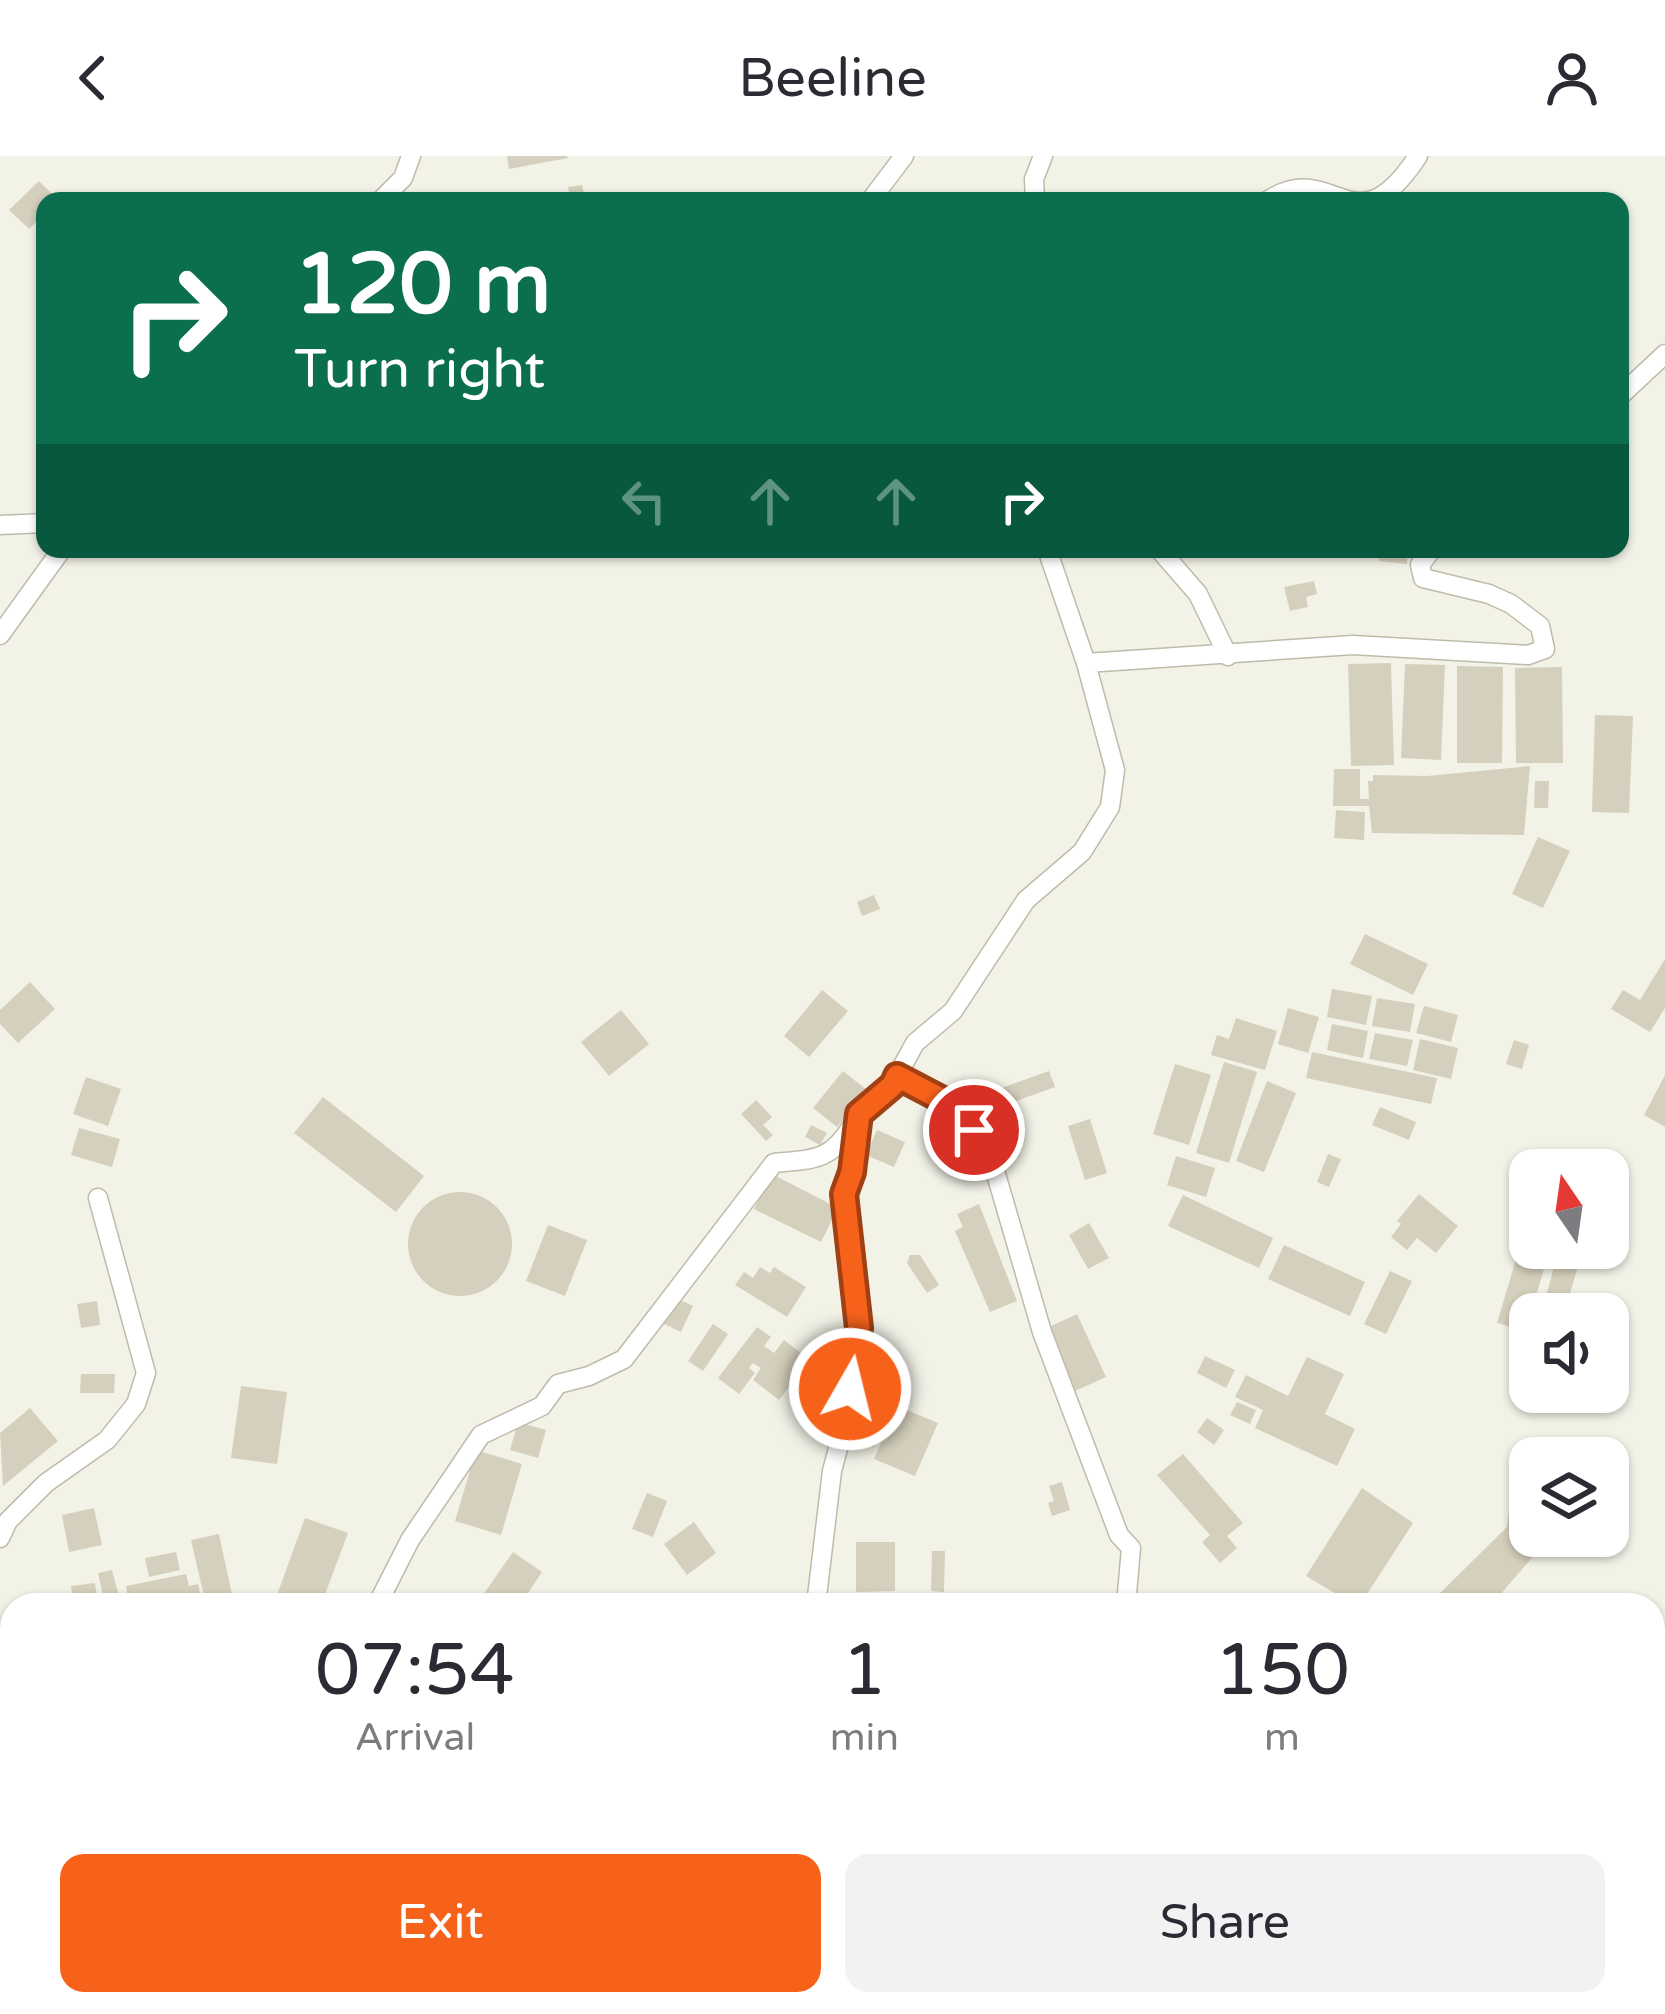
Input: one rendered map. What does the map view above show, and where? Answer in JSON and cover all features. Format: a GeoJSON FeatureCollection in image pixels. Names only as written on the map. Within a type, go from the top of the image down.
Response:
{"type":"FeatureCollection","features":[{"type":"Feature","properties":{"kind":"street"},"geometry":{"type":"LineString","coordinates":[[389,192],[403,178],[411,156]]}},
{"type":"Feature","properties":{"kind":"street"},"geometry":{"type":"LineString","coordinates":[[878,192],[904,156]]}},
{"type":"Feature","properties":{"kind":"street"},"geometry":{"type":"LineString","coordinates":[[1035,192],[1043,156]]}},
{"type":"Feature","properties":{"kind":"street"},"geometry":{"type":"LineString","coordinates":[[1382,192],[1418,156]]}},
{"type":"Feature","properties":{"kind":"street"},"geometry":{"type":"LineString","coordinates":[[1277,192],[1283,186],[1316,180],[1342,192]]}},
{"type":"Feature","properties":{"kind":"street"},"geometry":{"type":"LineString","coordinates":[[1629,387],[1665,353]]}},
{"type":"Feature","properties":{"kind":"street"},"geometry":{"type":"LineString","coordinates":[[0,525],[36,523]]}},
{"type":"Feature","properties":{"kind":"street"},"geometry":{"type":"LineString","coordinates":[[0,635],[56,558]]}},
{"type":"Feature","properties":{"kind":"street"},"geometry":{"type":"LineString","coordinates":[[383,1593],[410,1540],[481,1435],[542,1406],[558,1384],[624,1359],[774,1163],[822,1157],[839,1148],[859,1114],[893,1085],[915,1043],[953,1012],[1026,900],[1082,852],[1110,807],[1115,770],[1086,663],[1050,558]]}},
{"type":"Feature","properties":{"kind":"street"},"geometry":{"type":"LineString","coordinates":[[1167,558],[1198,594],[1228,656]]}},
{"type":"Feature","properties":{"kind":"street"},"geometry":{"type":"LineString","coordinates":[[1086,663],[1353,645],[1528,656],[1545,649],[1540,626],[1511,604],[1423,578],[1420,565],[1425,558]]}},
{"type":"Feature","properties":{"kind":"street"},"geometry":{"type":"LineString","coordinates":[[897,1076],[960,1109],[991,1157],[1042,1332],[1119,1534],[1131,1549],[1127,1593]]}},
{"type":"Feature","properties":{"kind":"street"},"geometry":{"type":"LineString","coordinates":[[817,1593],[832,1471],[848,1411],[859,1328],[844,1194],[852,1172],[859,1114]]}},
{"type":"Feature","properties":{"kind":"street"},"geometry":{"type":"LineString","coordinates":[[0,1538],[8,1521],[46,1484],[107,1440],[136,1404],[146,1373],[98,1198]]}},
{"type":"Feature","properties":{"kind":"building"},"geometry":{"type":"Polygon","coordinates":[[[507,156],[567,156],[568,158],[509,169],[507,156]]]}},
{"type":"Feature","properties":{"kind":"building"},"geometry":{"type":"Polygon","coordinates":[[[39,181],[50,192],[36,192],[36,222],[29,229],[9,210],[39,181]]]}},
{"type":"Feature","properties":{"kind":"building"},"geometry":{"type":"Polygon","coordinates":[[[1379,558],[1407,558],[1407,564],[1379,558]]]}},
{"type":"Feature","properties":{"kind":"building"},"geometry":{"type":"Polygon","coordinates":[[[1314,581],[1317,594],[1306,597],[1308,607],[1290,611],[1284,587],[1314,581]]]}},
{"type":"Feature","properties":{"kind":"building"},"geometry":{"type":"Polygon","coordinates":[[[1391,663],[1394,765],[1351,766],[1348,664],[1391,663]]]}},
{"type":"Feature","properties":{"kind":"building"},"geometry":{"type":"Polygon","coordinates":[[[1405,664],[1445,665],[1441,760],[1401,758],[1405,664]]]}},
{"type":"Feature","properties":{"kind":"building"},"geometry":{"type":"Polygon","coordinates":[[[1457,666],[1503,667],[1502,763],[1457,763],[1457,666]]]}},
{"type":"Feature","properties":{"kind":"building"},"geometry":{"type":"Polygon","coordinates":[[[1562,667],[1563,763],[1516,763],[1515,668],[1562,667]]]}},
{"type":"Feature","properties":{"kind":"building"},"geometry":{"type":"Polygon","coordinates":[[[1595,715],[1633,716],[1629,813],[1592,812],[1595,715]]]}},
{"type":"Feature","properties":{"kind":"building"},"geometry":{"type":"Polygon","coordinates":[[[1530,766],[1524,835],[1372,833],[1369,806],[1333,806],[1334,769],[1360,769],[1360,799],[1369,799],[1368,781],[1373,781],[1373,775],[1427,776],[1530,766]]]}},
{"type":"Feature","properties":{"kind":"building"},"geometry":{"type":"Polygon","coordinates":[[[1535,781],[1549,781],[1548,808],[1534,808],[1535,781]]]}},
{"type":"Feature","properties":{"kind":"building"},"geometry":{"type":"Polygon","coordinates":[[[1336,810],[1365,812],[1364,840],[1334,838],[1336,810]]]}},
{"type":"Feature","properties":{"kind":"building"},"geometry":{"type":"Polygon","coordinates":[[[1538,837],[1570,851],[1543,908],[1512,894],[1538,837]]]}},
{"type":"Feature","properties":{"kind":"building"},"geometry":{"type":"Polygon","coordinates":[[[874,895],[880,909],[862,916],[857,902],[874,895]]]}},
{"type":"Feature","properties":{"kind":"building"},"geometry":{"type":"Polygon","coordinates":[[[1365,934],[1428,964],[1413,995],[1350,964],[1365,934]]]}},
{"type":"Feature","properties":{"kind":"building"},"geometry":{"type":"Polygon","coordinates":[[[1665,959],[1665,1008],[1650,1032],[1611,1009],[1623,990],[1640,1000],[1665,959]]]}},
{"type":"Feature","properties":{"kind":"building"},"geometry":{"type":"Polygon","coordinates":[[[30,982],[55,1009],[18,1043],[0,1024],[0,1010],[30,982]]]}},
{"type":"Feature","properties":{"kind":"building"},"geometry":{"type":"Polygon","coordinates":[[[1332,989],[1372,996],[1366,1025],[1327,1017],[1332,989]]]}},
{"type":"Feature","properties":{"kind":"building"},"geometry":{"type":"Polygon","coordinates":[[[822,990],[848,1011],[809,1057],[784,1036],[822,990]]]}},
{"type":"Feature","properties":{"kind":"building"},"geometry":{"type":"Polygon","coordinates":[[[1377,998],[1415,1004],[1410,1032],[1372,1026],[1377,998]]]}},
{"type":"Feature","properties":{"kind":"building"},"geometry":{"type":"Polygon","coordinates":[[[1424,1006],[1458,1015],[1451,1042],[1416,1033],[1424,1006]]]}},
{"type":"Feature","properties":{"kind":"building"},"geometry":{"type":"Polygon","coordinates":[[[1288,1008],[1319,1017],[1308,1053],[1278,1044],[1288,1008]]]}},
{"type":"Feature","properties":{"kind":"building"},"geometry":{"type":"Polygon","coordinates":[[[621,1010],[649,1044],[609,1076],[581,1042],[621,1010]]]}},
{"type":"Feature","properties":{"kind":"building"},"geometry":{"type":"Polygon","coordinates":[[[1236,1018],[1277,1031],[1265,1070],[1211,1055],[1217,1035],[1229,1039],[1236,1018]]]}},
{"type":"Feature","properties":{"kind":"building"},"geometry":{"type":"Polygon","coordinates":[[[1332,1024],[1368,1031],[1363,1058],[1327,1050],[1332,1024]]]}},
{"type":"Feature","properties":{"kind":"building"},"geometry":{"type":"Polygon","coordinates":[[[1375,1033],[1413,1040],[1407,1066],[1369,1059],[1375,1033]]]}},
{"type":"Feature","properties":{"kind":"building"},"geometry":{"type":"Polygon","coordinates":[[[1420,1039],[1458,1048],[1451,1079],[1413,1070],[1420,1039]]]}},
{"type":"Feature","properties":{"kind":"building"},"geometry":{"type":"Polygon","coordinates":[[[1514,1040],[1529,1045],[1522,1069],[1506,1064],[1514,1040]]]}},
{"type":"Feature","properties":{"kind":"building"},"geometry":{"type":"Polygon","coordinates":[[[1312,1052],[1437,1078],[1431,1104],[1306,1078],[1312,1052]]]}},
{"type":"Feature","properties":{"kind":"building"},"geometry":{"type":"Polygon","coordinates":[[[1224,1062],[1257,1072],[1229,1163],[1196,1153],[1224,1062]]]}},
{"type":"Feature","properties":{"kind":"building"},"geometry":{"type":"Polygon","coordinates":[[[1175,1064],[1211,1075],[1189,1145],[1153,1134],[1175,1064]]]}},
{"type":"Feature","properties":{"kind":"building"},"geometry":{"type":"Polygon","coordinates":[[[843,1071],[867,1090],[837,1127],[813,1108],[843,1071]]]}},
{"type":"Feature","properties":{"kind":"building"},"geometry":{"type":"Polygon","coordinates":[[[1049,1071],[1055,1087],[999,1107],[993,1091],[1049,1071]]]}},
{"type":"Feature","properties":{"kind":"building"},"geometry":{"type":"Polygon","coordinates":[[[1665,1075],[1665,1127],[1644,1115],[1665,1075]]]}},
{"type":"Feature","properties":{"kind":"building"},"geometry":{"type":"Polygon","coordinates":[[[86,1077],[121,1089],[108,1126],[73,1114],[86,1077]]]}},
{"type":"Feature","properties":{"kind":"building"},"geometry":{"type":"Polygon","coordinates":[[[1267,1081],[1296,1093],[1264,1172],[1236,1161],[1267,1081]]]}},
{"type":"Feature","properties":{"kind":"building"},"geometry":{"type":"Polygon","coordinates":[[[323,1097],[424,1176],[396,1212],[294,1133],[323,1097]]]}},
{"type":"Feature","properties":{"kind":"building"},"geometry":{"type":"Polygon","coordinates":[[[756,1100],[772,1117],[763,1125],[773,1135],[766,1141],[741,1114],[756,1100]]]}},
{"type":"Feature","properties":{"kind":"building"},"geometry":{"type":"Polygon","coordinates":[[[1380,1107],[1416,1122],[1409,1140],[1372,1125],[1380,1107]]]}},
{"type":"Feature","properties":{"kind":"building"},"geometry":{"type":"Polygon","coordinates":[[[1090,1119],[1107,1173],[1085,1180],[1068,1126],[1090,1119]]]}},
{"type":"Feature","properties":{"kind":"building"},"geometry":{"type":"Polygon","coordinates":[[[811,1125],[827,1133],[820,1145],[805,1137],[811,1125]]]}},
{"type":"Feature","properties":{"kind":"building"},"geometry":{"type":"Polygon","coordinates":[[[79,1128],[120,1139],[112,1167],[71,1155],[79,1128]]]}},
{"type":"Feature","properties":{"kind":"building"},"geometry":{"type":"Polygon","coordinates":[[[877,1130],[905,1142],[894,1167],[866,1155],[877,1130]]]}},
{"type":"Feature","properties":{"kind":"building"},"geometry":{"type":"Polygon","coordinates":[[[1328,1154],[1341,1159],[1329,1187],[1317,1182],[1328,1154]]]}},
{"type":"Feature","properties":{"kind":"building"},"geometry":{"type":"Polygon","coordinates":[[[1176,1156],[1215,1168],[1206,1197],[1167,1185],[1176,1156]]]}},
{"type":"Feature","properties":{"kind":"building"},"geometry":{"type":"Polygon","coordinates":[[[772,1174],[838,1208],[821,1242],[754,1209],[772,1174]]]}},
{"type":"Feature","properties":{"kind":"building"},"geometry":{"type":"Polygon","coordinates":[[[460,1192],[480,1196],[497,1207],[508,1224],[512,1244],[508,1264],[497,1281],[480,1292],[460,1296],[440,1292],[423,1281],[412,1264],[408,1244],[412,1224],[423,1207],[440,1196],[460,1192]]]}},
{"type":"Feature","properties":{"kind":"building"},"geometry":{"type":"Polygon","coordinates":[[[1419,1194],[1458,1226],[1436,1253],[1417,1238],[1407,1250],[1391,1237],[1401,1224],[1397,1221],[1419,1194]]]}},
{"type":"Feature","properties":{"kind":"building"},"geometry":{"type":"Polygon","coordinates":[[[1183,1195],[1273,1238],[1259,1268],[1168,1226],[1183,1195]]]}},
{"type":"Feature","properties":{"kind":"building"},"geometry":{"type":"Polygon","coordinates":[[[979,1204],[1017,1301],[990,1312],[955,1231],[963,1227],[957,1214],[979,1204]]]}},
{"type":"Feature","properties":{"kind":"building"},"geometry":{"type":"Polygon","coordinates":[[[1089,1223],[1109,1258],[1088,1269],[1069,1235],[1089,1223]]]}},
{"type":"Feature","properties":{"kind":"building"},"geometry":{"type":"Polygon","coordinates":[[[548,1225],[587,1240],[565,1296],[526,1281],[548,1225]]]}},
{"type":"Feature","properties":{"kind":"building"},"geometry":{"type":"Polygon","coordinates":[[[1284,1245],[1365,1282],[1350,1316],[1268,1279],[1284,1245]]]}},
{"type":"Feature","properties":{"kind":"building"},"geometry":{"type":"Polygon","coordinates":[[[910,1255],[920,1255],[939,1285],[927,1293],[907,1263],[910,1255]]]}},
{"type":"Feature","properties":{"kind":"building"},"geometry":{"type":"Polygon","coordinates":[[[760,1267],[770,1273],[774,1267],[806,1287],[787,1317],[735,1285],[744,1272],[753,1278],[760,1267]]]}},
{"type":"Feature","properties":{"kind":"building"},"geometry":{"type":"Polygon","coordinates":[[[1513,1269],[1544,1269],[1537,1293],[1509,1293],[1509,1326],[1497,1323],[1513,1269]]]}},
{"type":"Feature","properties":{"kind":"building"},"geometry":{"type":"Polygon","coordinates":[[[1554,1269],[1577,1269],[1570,1293],[1547,1293],[1554,1269]]]}},
{"type":"Feature","properties":{"kind":"building"},"geometry":{"type":"Polygon","coordinates":[[[1390,1271],[1412,1281],[1386,1334],[1364,1324],[1390,1271]]]}},
{"type":"Feature","properties":{"kind":"building"},"geometry":{"type":"Polygon","coordinates":[[[672,1296],[693,1306],[681,1332],[660,1322],[672,1296]]]}},
{"type":"Feature","properties":{"kind":"building"},"geometry":{"type":"Polygon","coordinates":[[[97,1301],[100,1325],[81,1328],[77,1304],[97,1301]]]}},
{"type":"Feature","properties":{"kind":"building"},"geometry":{"type":"Polygon","coordinates":[[[1077,1314],[1106,1377],[1075,1391],[1047,1328],[1077,1314]]]}},
{"type":"Feature","properties":{"kind":"building"},"geometry":{"type":"Polygon","coordinates":[[[713,1324],[728,1334],[703,1371],[688,1361],[713,1324]]]}},
{"type":"Feature","properties":{"kind":"building"},"geometry":{"type":"Polygon","coordinates":[[[757,1327],[771,1337],[764,1346],[774,1353],[784,1340],[810,1360],[779,1400],[753,1380],[761,1368],[753,1363],[749,1368],[755,1373],[739,1394],[718,1378],[757,1327]]]}},
{"type":"Feature","properties":{"kind":"building"},"geometry":{"type":"Polygon","coordinates":[[[888,1353],[904,1359],[874,1447],[857,1441],[888,1353]]]}},
{"type":"Feature","properties":{"kind":"building"},"geometry":{"type":"Polygon","coordinates":[[[1205,1356],[1235,1370],[1226,1388],[1197,1373],[1205,1356]]]}},
{"type":"Feature","properties":{"kind":"building"},"geometry":{"type":"Polygon","coordinates":[[[1307,1357],[1344,1374],[1325,1414],[1355,1429],[1337,1466],[1255,1428],[1263,1410],[1235,1397],[1246,1375],[1288,1396],[1307,1357]]]}},
{"type":"Feature","properties":{"kind":"building"},"geometry":{"type":"Polygon","coordinates":[[[81,1374],[115,1374],[114,1393],[80,1393],[81,1374]]]}},
{"type":"Feature","properties":{"kind":"building"},"geometry":{"type":"Polygon","coordinates":[[[241,1386],[287,1392],[277,1464],[231,1458],[241,1386]]]}},
{"type":"Feature","properties":{"kind":"building"},"geometry":{"type":"Polygon","coordinates":[[[1237,1402],[1256,1410],[1250,1424],[1230,1415],[1237,1402]]]}},
{"type":"Feature","properties":{"kind":"building"},"geometry":{"type":"Polygon","coordinates":[[[897,1406],[938,1423],[915,1476],[874,1459],[897,1406]]]}},
{"type":"Feature","properties":{"kind":"building"},"geometry":{"type":"Polygon","coordinates":[[[30,1408],[58,1441],[3,1486],[0,1433],[30,1408]]]}},
{"type":"Feature","properties":{"kind":"building"},"geometry":{"type":"Polygon","coordinates":[[[1207,1418],[1224,1430],[1214,1445],[1197,1432],[1207,1418]]]}},
{"type":"Feature","properties":{"kind":"building"},"geometry":{"type":"Polygon","coordinates":[[[518,1422],[546,1430],[538,1458],[510,1450],[518,1422]]]}},
{"type":"Feature","properties":{"kind":"building"},"geometry":{"type":"Polygon","coordinates":[[[476,1450],[522,1464],[501,1535],[455,1521],[476,1450]]]}},
{"type":"Feature","properties":{"kind":"building"},"geometry":{"type":"Polygon","coordinates":[[[1183,1454],[1243,1523],[1227,1536],[1237,1548],[1220,1563],[1202,1542],[1210,1535],[1157,1475],[1183,1454]]]}},
{"type":"Feature","properties":{"kind":"building"},"geometry":{"type":"Polygon","coordinates":[[[1062,1482],[1070,1510],[1052,1516],[1049,1486],[1062,1482]]]}},
{"type":"Feature","properties":{"kind":"building"},"geometry":{"type":"Polygon","coordinates":[[[1362,1488],[1413,1523],[1368,1593],[1335,1593],[1306,1576],[1362,1488]]]}},
{"type":"Feature","properties":{"kind":"building"},"geometry":{"type":"Polygon","coordinates":[[[647,1493],[667,1501],[653,1537],[632,1529],[647,1493]]]}},
{"type":"Feature","properties":{"kind":"building"},"geometry":{"type":"Polygon","coordinates":[[[94,1508],[102,1545],[69,1552],[62,1515],[94,1508]]]}},
{"type":"Feature","properties":{"kind":"building"},"geometry":{"type":"Polygon","coordinates":[[[1509,1512],[1509,1557],[1533,1557],[1501,1593],[1440,1593],[1507,1527],[1509,1512]]]}},
{"type":"Feature","properties":{"kind":"building"},"geometry":{"type":"Polygon","coordinates":[[[305,1518],[348,1533],[326,1593],[278,1593],[305,1518]]]}},
{"type":"Feature","properties":{"kind":"building"},"geometry":{"type":"Polygon","coordinates":[[[694,1522],[716,1553],[687,1575],[664,1544],[694,1522]]]}},
{"type":"Feature","properties":{"kind":"building"},"geometry":{"type":"Polygon","coordinates":[[[219,1534],[232,1593],[203,1593],[191,1540],[219,1534]]]}},
{"type":"Feature","properties":{"kind":"building"},"geometry":{"type":"Polygon","coordinates":[[[856,1542],[895,1542],[895,1591],[856,1592],[856,1542]]]}},
{"type":"Feature","properties":{"kind":"building"},"geometry":{"type":"Polygon","coordinates":[[[932,1551],[945,1551],[944,1592],[931,1591],[932,1551]]]}},
{"type":"Feature","properties":{"kind":"building"},"geometry":{"type":"Polygon","coordinates":[[[176,1552],[180,1570],[149,1577],[145,1558],[176,1552]]]}},
{"type":"Feature","properties":{"kind":"building"},"geometry":{"type":"Polygon","coordinates":[[[513,1552],[542,1572],[528,1593],[484,1593],[513,1552]]]}},
{"type":"Feature","properties":{"kind":"building"},"geometry":{"type":"Polygon","coordinates":[[[112,1570],[118,1593],[102,1593],[98,1573],[112,1570]]]}},
{"type":"Feature","properties":{"kind":"building"},"geometry":{"type":"Polygon","coordinates":[[[186,1574],[189,1586],[198,1584],[200,1593],[127,1593],[126,1586],[186,1574]]]}},
{"type":"Feature","properties":{"kind":"building"},"geometry":{"type":"Polygon","coordinates":[[[95,1583],[96,1593],[72,1593],[71,1586],[95,1583]]]}},
{"type":"Feature","properties":{"kind":"route"},"geometry":{"type":"LineString","coordinates":[[850,1389],[859,1328],[844,1194],[852,1172],[859,1114],[897,1076],[960,1109],[974,1130]]}}]}
